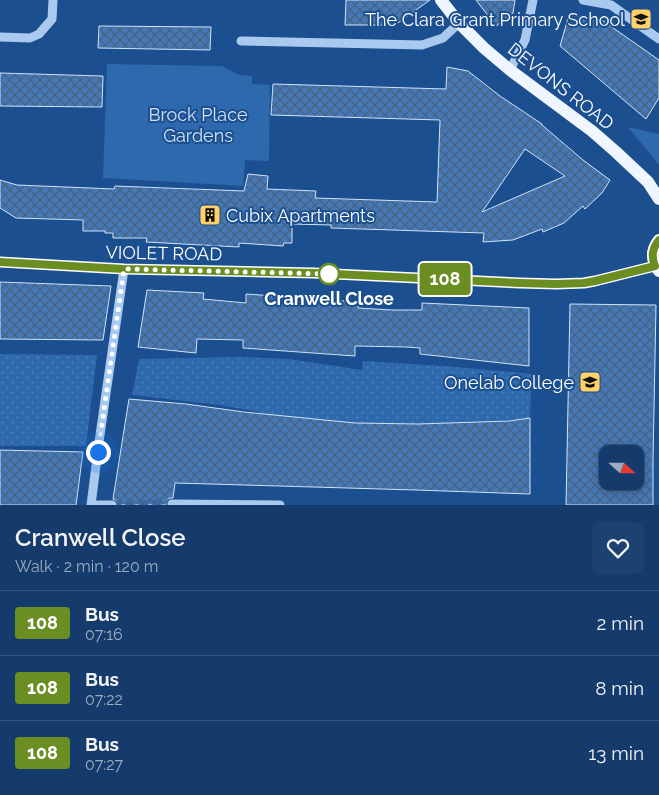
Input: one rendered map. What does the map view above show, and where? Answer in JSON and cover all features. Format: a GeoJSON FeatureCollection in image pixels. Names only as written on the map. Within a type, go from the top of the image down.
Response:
{"type":"FeatureCollection","features":[{"type":"Feature","properties":{"kind":"main road","name":"DEVONS ROAD"},"geometry":{"type":"LineString","coordinates":[[441,0],[459,23],[484,48],[610,146],[648,182],[659,199]]}},
{"type":"Feature","properties":{"kind":"main road"},"geometry":{"type":"LineString","coordinates":[[657,268],[652,252],[659,240]]}},
{"type":"Feature","properties":{"kind":"street"},"geometry":{"type":"LineString","coordinates":[[0,37],[30,38],[38,34],[52,19],[53,0]]}},
{"type":"Feature","properties":{"kind":"street"},"geometry":{"type":"LineString","coordinates":[[510,70],[524,40],[533,0]]}},
{"type":"Feature","properties":{"kind":"street"},"geometry":{"type":"LineString","coordinates":[[583,0],[611,5],[659,39]]}},
{"type":"Feature","properties":{"kind":"street"},"geometry":{"type":"LineString","coordinates":[[241,41],[422,45],[443,38],[459,23]]}},
{"type":"Feature","properties":{"kind":"street","name":"VIOLET ROAD"},"geometry":{"type":"LineString","coordinates":[[0,262],[124,269],[322,273],[556,284],[584,283],[657,268]]}},
{"type":"Feature","properties":{"kind":"street"},"geometry":{"type":"LineString","coordinates":[[91,504],[124,269]]}},
{"type":"Feature","properties":{"kind":"street"},"geometry":{"type":"LineString","coordinates":[[172,504],[280,505]]}},
{"type":"Feature","properties":{"kind":"street"},"geometry":{"type":"LineString","coordinates":[[86,505],[112,505]]}},
{"type":"Feature","properties":{"kind":"green space","name":"Brock Place Gardens"},"geometry":{"type":"Polygon","coordinates":[[[107,64],[222,66],[239,75],[252,76],[252,84],[270,85],[269,161],[245,160],[243,186],[103,178],[107,64]]]}},
{"type":"Feature","properties":{"kind":"green space"},"geometry":{"type":"Polygon","coordinates":[[[628,127],[659,134],[659,165],[628,127]]]}},
{"type":"Feature","properties":{"kind":"green space"},"geometry":{"type":"Polygon","coordinates":[[[0,354],[97,355],[86,446],[0,446],[0,354]]]}},
{"type":"Feature","properties":{"kind":"green space"},"geometry":{"type":"Polygon","coordinates":[[[241,357],[289,359],[362,370],[363,361],[532,374],[530,418],[491,422],[355,423],[273,415],[220,405],[132,395],[139,359],[241,357]]]}},
{"type":"Feature","properties":{"kind":"building"},"geometry":{"type":"Polygon","coordinates":[[[346,0],[430,0],[395,25],[345,25],[346,0]]]}},
{"type":"Feature","properties":{"kind":"building"},"geometry":{"type":"Polygon","coordinates":[[[476,0],[515,0],[513,13],[496,26],[476,0]]]}},
{"type":"Feature","properties":{"kind":"building"},"geometry":{"type":"Polygon","coordinates":[[[569,15],[599,18],[659,60],[659,98],[646,119],[560,46],[569,15]]]}},
{"type":"Feature","properties":{"kind":"building"},"geometry":{"type":"Polygon","coordinates":[[[99,26],[211,27],[210,50],[98,48],[99,26]]]}},
{"type":"Feature","properties":{"kind":"building"},"geometry":{"type":"Polygon","coordinates":[[[447,67],[468,71],[500,96],[542,124],[583,160],[610,180],[602,193],[585,209],[583,206],[564,223],[543,232],[542,229],[513,240],[483,242],[484,233],[331,228],[331,225],[292,224],[292,243],[284,243],[283,246],[239,243],[239,247],[146,242],[147,238],[113,238],[113,233],[105,233],[105,231],[83,231],[83,220],[16,218],[0,208],[0,180],[17,185],[114,189],[115,186],[244,191],[248,174],[268,176],[267,189],[316,191],[315,198],[437,202],[440,120],[271,115],[273,84],[446,89],[447,67]],[[525,149],[482,212],[565,176],[525,149]]]}},
{"type":"Feature","properties":{"kind":"building"},"geometry":{"type":"Polygon","coordinates":[[[0,73],[103,76],[102,107],[0,106],[0,73]]]}},
{"type":"Feature","properties":{"kind":"building"},"geometry":{"type":"Polygon","coordinates":[[[0,282],[111,286],[103,340],[0,339],[0,282]]]}},
{"type":"Feature","properties":{"kind":"building"},"geometry":{"type":"Polygon","coordinates":[[[147,290],[204,293],[203,299],[246,303],[246,294],[359,302],[358,308],[392,310],[422,310],[422,303],[529,308],[529,366],[420,354],[420,348],[407,347],[355,346],[355,356],[243,348],[243,340],[197,339],[196,353],[138,347],[147,290]]]}},
{"type":"Feature","properties":{"kind":"building"},"geometry":{"type":"Polygon","coordinates":[[[570,304],[656,305],[653,505],[566,505],[570,304]]]}},
{"type":"Feature","properties":{"kind":"building"},"geometry":{"type":"Polygon","coordinates":[[[129,399],[355,423],[418,424],[509,421],[530,418],[530,494],[175,483],[173,498],[167,500],[166,505],[118,505],[117,501],[113,499],[129,399]]]}},
{"type":"Feature","properties":{"kind":"building"},"geometry":{"type":"Polygon","coordinates":[[[0,450],[83,452],[76,505],[0,505],[0,450]]]}},
{"type":"Feature","properties":{"kind":"tunnel"},"geometry":{"type":"LineString","coordinates":[[112,505],[172,504]]}},
{"type":"Feature","properties":{"kind":"bus line","name":"108"},"geometry":{"type":"LineString","coordinates":[[0,262],[124,269],[314,273],[556,284],[595,281],[655,266],[652,252],[659,240]]}},
{"type":"Feature","properties":{"kind":"place","name":"The Clara Grant Primary School"},"geometry":{"type":"Point","coordinates":[641,19]}},
{"type":"Feature","properties":{"kind":"place","name":"Cubix Apartments"},"geometry":{"type":"Point","coordinates":[210,215]}},
{"type":"Feature","properties":{"kind":"place","name":"Cranwell Close"},"geometry":{"type":"Point","coordinates":[329,274]}},
{"type":"Feature","properties":{"kind":"place","name":"Onelab College"},"geometry":{"type":"Point","coordinates":[590,382]}},
{"type":"Feature","properties":{"kind":"route"},"geometry":{"type":"LineString","coordinates":[[98,452],[124,269],[331,274],[329,274]]}}]}
